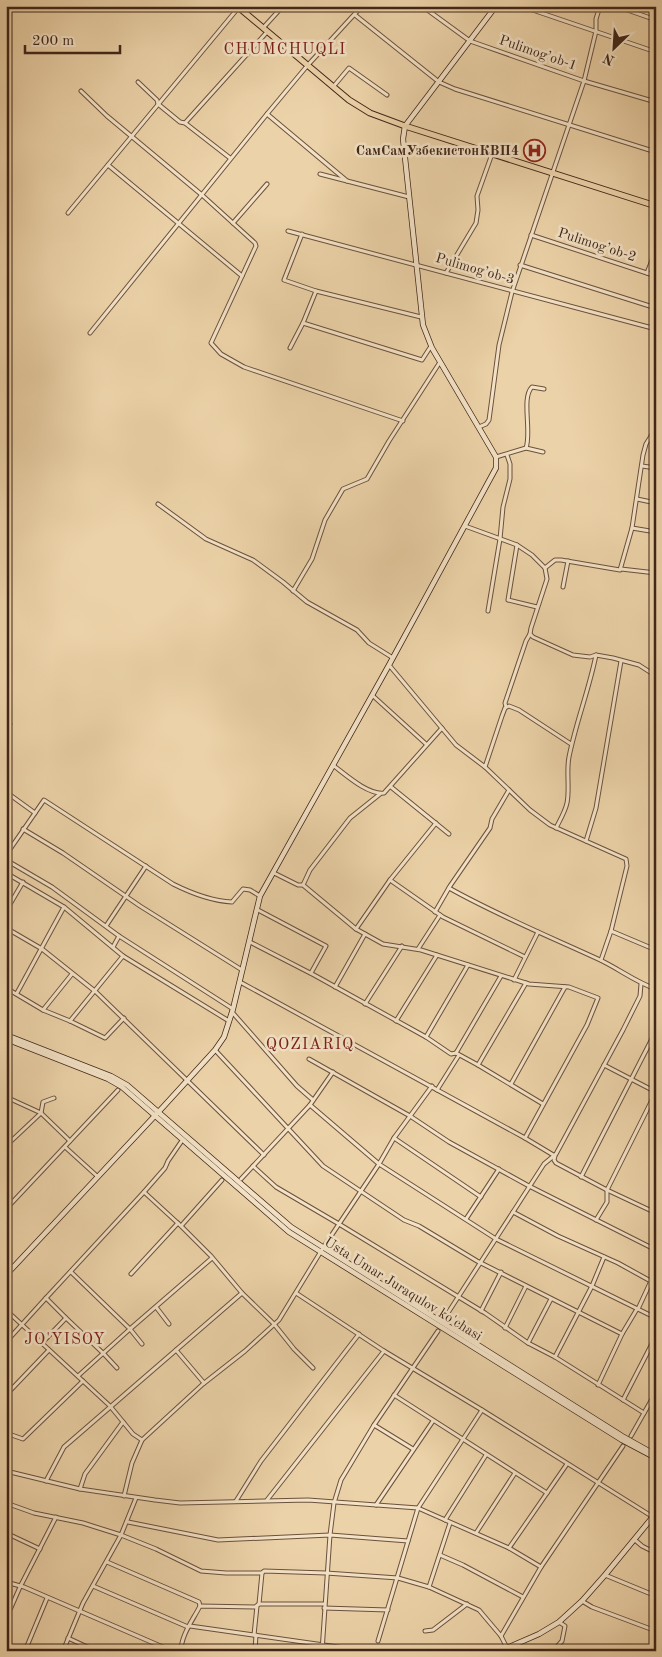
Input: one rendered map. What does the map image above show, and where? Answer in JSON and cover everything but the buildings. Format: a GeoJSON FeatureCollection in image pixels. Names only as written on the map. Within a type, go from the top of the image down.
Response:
{"type":"FeatureCollection","features":[{"type":"Feature","properties":{"kind":"main road"},"geometry":{"type":"LineString","coordinates":[[6,1275],[215,1050],[224,1037],[240,982],[260,896],[390,665],[496,468],[496,457],[431,346],[421,317],[403,139],[405,126],[496,6]]}},
{"type":"Feature","properties":{"kind":"main road"},"geometry":{"type":"LineString","coordinates":[[238,7],[307,66],[349,100],[370,114],[656,206]]}},
{"type":"Feature","properties":{"kind":"main road"},"geometry":{"type":"LineString","coordinates":[[6,1035],[111,1076],[127,1085],[157,1113]]}},
{"type":"Feature","properties":{"kind":"main road"},"geometry":{"type":"LineString","coordinates":[[6,1039],[108,1079],[157,1113]]}},
{"type":"Feature","properties":{"kind":"main road","name":"Usta Umar Juraqulov ko'chasi"},"geometry":{"type":"LineString","coordinates":[[157,1113],[291,1227],[322,1250],[656,1456]]}},
{"type":"Feature","properties":{"kind":"main road"},"geometry":{"type":"LineString","coordinates":[[500,1651],[539,1634],[559,1622],[582,1601],[654,1515]]}},
{"type":"Feature","properties":{"kind":"street"},"geometry":{"type":"LineString","coordinates":[[186,124],[283,6]]}},
{"type":"Feature","properties":{"kind":"street"},"geometry":{"type":"LineString","coordinates":[[90,333],[230,158],[307,66],[362,6]]}},
{"type":"Feature","properties":{"kind":"street","name":"Pulimog’ob-1"},"geometry":{"type":"LineString","coordinates":[[422,6],[470,41],[584,82],[656,102]]}},
{"type":"Feature","properties":{"kind":"street"},"geometry":{"type":"LineString","coordinates":[[521,6],[656,52]]}},
{"type":"Feature","properties":{"kind":"street"},"geometry":{"type":"LineString","coordinates":[[478,428],[489,420],[499,345],[512,292],[584,82],[600,6]]}},
{"type":"Feature","properties":{"kind":"street"},"geometry":{"type":"LineString","coordinates":[[616,6],[656,20]]}},
{"type":"Feature","properties":{"kind":"street"},"geometry":{"type":"LineString","coordinates":[[68,212],[238,7]]}},
{"type":"Feature","properties":{"kind":"street"},"geometry":{"type":"LineString","coordinates":[[355,15],[439,82],[656,152]]}},
{"type":"Feature","properties":{"kind":"street"},"geometry":{"type":"LineString","coordinates":[[333,87],[349,68],[387,94]]}},
{"type":"Feature","properties":{"kind":"street"},"geometry":{"type":"LineString","coordinates":[[138,82],[158,100],[158,104],[230,158]]}},
{"type":"Feature","properties":{"kind":"street"},"geometry":{"type":"LineString","coordinates":[[80,90],[107,116],[202,195],[255,243],[256,246],[211,343],[221,354],[244,367],[402,422]]}},
{"type":"Feature","properties":{"kind":"street"},"geometry":{"type":"LineString","coordinates":[[267,114],[346,181]]}},
{"type":"Feature","properties":{"kind":"street"},"geometry":{"type":"LineString","coordinates":[[446,273],[476,223],[478,210],[477,196],[492,154]]}},
{"type":"Feature","properties":{"kind":"street"},"geometry":{"type":"LineString","coordinates":[[108,165],[178,225],[242,276]]}},
{"type":"Feature","properties":{"kind":"street"},"geometry":{"type":"LineString","coordinates":[[320,174],[409,197]]}},
{"type":"Feature","properties":{"kind":"street"},"geometry":{"type":"LineString","coordinates":[[233,223],[267,184]]}},
{"type":"Feature","properties":{"kind":"street","name":"Pulimog’ob-3"},"geometry":{"type":"LineString","coordinates":[[288,231],[656,329]]}},
{"type":"Feature","properties":{"kind":"street"},"geometry":{"type":"LineString","coordinates":[[302,234],[284,280],[316,291],[421,317]]}},
{"type":"Feature","properties":{"kind":"street","name":"Pulimog’ob-2"},"geometry":{"type":"LineString","coordinates":[[531,235],[656,276]]}},
{"type":"Feature","properties":{"kind":"street"},"geometry":{"type":"LineString","coordinates":[[647,273],[656,250]]}},
{"type":"Feature","properties":{"kind":"street"},"geometry":{"type":"LineString","coordinates":[[520,265],[656,308]]}},
{"type":"Feature","properties":{"kind":"street"},"geometry":{"type":"LineString","coordinates":[[290,348],[316,291]]}},
{"type":"Feature","properties":{"kind":"street"},"geometry":{"type":"LineString","coordinates":[[303,323],[422,360],[431,346]]}},
{"type":"Feature","properties":{"kind":"street"},"geometry":{"type":"LineString","coordinates":[[293,592],[312,559],[325,520],[343,489],[367,479],[440,362]]}},
{"type":"Feature","properties":{"kind":"street"},"geometry":{"type":"LineString","coordinates":[[526,448],[528,395],[532,387],[544,389]]}},
{"type":"Feature","properties":{"kind":"street"},"geometry":{"type":"LineString","coordinates":[[621,569],[632,528],[646,444],[656,428]]}},
{"type":"Feature","properties":{"kind":"street"},"geometry":{"type":"LineString","coordinates":[[496,457],[508,455],[526,448],[543,452]]}},
{"type":"Feature","properties":{"kind":"street"},"geometry":{"type":"LineString","coordinates":[[488,611],[500,539],[503,507],[510,479],[508,455]]}},
{"type":"Feature","properties":{"kind":"street"},"geometry":{"type":"LineString","coordinates":[[642,466],[656,468]]}},
{"type":"Feature","properties":{"kind":"street"},"geometry":{"type":"LineString","coordinates":[[637,500],[656,503]]}},
{"type":"Feature","properties":{"kind":"street"},"geometry":{"type":"LineString","coordinates":[[158,504],[206,538],[253,560],[284,582],[293,592],[307,602],[357,630],[369,642],[393,658]]}},
{"type":"Feature","properties":{"kind":"street"},"geometry":{"type":"LineString","coordinates":[[465,526],[517,544],[545,568],[547,579],[485,767]]}},
{"type":"Feature","properties":{"kind":"street"},"geometry":{"type":"LineString","coordinates":[[632,528],[656,532]]}},
{"type":"Feature","properties":{"kind":"street"},"geometry":{"type":"LineString","coordinates":[[517,544],[508,600],[537,606]]}},
{"type":"Feature","properties":{"kind":"street"},"geometry":{"type":"LineString","coordinates":[[545,568],[555,560],[619,571],[621,569],[656,573]]}},
{"type":"Feature","properties":{"kind":"street"},"geometry":{"type":"LineString","coordinates":[[562,587],[568,561]]}},
{"type":"Feature","properties":{"kind":"street"},"geometry":{"type":"LineString","coordinates":[[530,634],[573,655],[590,658],[596,656],[613,658],[639,666],[656,676]]}},
{"type":"Feature","properties":{"kind":"street"},"geometry":{"type":"LineString","coordinates":[[556,828],[567,805],[567,771],[570,755],[596,656]]}},
{"type":"Feature","properties":{"kind":"street"},"geometry":{"type":"LineString","coordinates":[[586,841],[596,808],[621,661]]}},
{"type":"Feature","properties":{"kind":"street"},"geometry":{"type":"LineString","coordinates":[[390,665],[456,745],[485,767],[538,817],[556,828],[623,857],[628,863],[611,931],[601,960]]}},
{"type":"Feature","properties":{"kind":"street"},"geometry":{"type":"LineString","coordinates":[[372,695],[426,744]]}},
{"type":"Feature","properties":{"kind":"street"},"geometry":{"type":"LineString","coordinates":[[506,707],[509,706],[519,710],[571,744]]}},
{"type":"Feature","properties":{"kind":"street"},"geometry":{"type":"LineString","coordinates":[[6,729],[10,724]]}},
{"type":"Feature","properties":{"kind":"street"},"geometry":{"type":"LineString","coordinates":[[303,884],[310,870],[350,818],[380,794],[387,791],[426,744],[442,728]]}},
{"type":"Feature","properties":{"kind":"street"},"geometry":{"type":"LineString","coordinates":[[334,766],[363,787],[380,794]]}},
{"type":"Feature","properties":{"kind":"street"},"geometry":{"type":"LineString","coordinates":[[391,787],[449,834]]}},
{"type":"Feature","properties":{"kind":"street"},"geometry":{"type":"LineString","coordinates":[[435,912],[490,828],[492,819],[509,790]]}},
{"type":"Feature","properties":{"kind":"street"},"geometry":{"type":"LineString","coordinates":[[6,792],[34,813]]}},
{"type":"Feature","properties":{"kind":"street"},"geometry":{"type":"LineString","coordinates":[[6,855],[44,800],[173,884],[191,893],[232,902],[244,889],[260,896]]}},
{"type":"Feature","properties":{"kind":"street"},"geometry":{"type":"LineString","coordinates":[[356,929],[390,880],[436,823]]}},
{"type":"Feature","properties":{"kind":"street"},"geometry":{"type":"LineString","coordinates":[[23,829],[63,852],[242,970]]}},
{"type":"Feature","properties":{"kind":"street"},"geometry":{"type":"LineString","coordinates":[[6,860],[52,887],[119,936],[232,1011],[297,1086],[313,1100]]}},
{"type":"Feature","properties":{"kind":"street"},"geometry":{"type":"LineString","coordinates":[[106,926],[146,866]]}},
{"type":"Feature","properties":{"kind":"street"},"geometry":{"type":"LineString","coordinates":[[6,873],[64,907],[123,956],[229,1021]]}},
{"type":"Feature","properties":{"kind":"street"},"geometry":{"type":"LineString","coordinates":[[274,873],[298,885],[303,884],[356,929],[383,944],[418,949],[514,980],[566,987],[596,997],[598,1000],[525,1138]]}},
{"type":"Feature","properties":{"kind":"street"},"geometry":{"type":"LineString","coordinates":[[390,880],[440,915],[525,957]]}},
{"type":"Feature","properties":{"kind":"street"},"geometry":{"type":"LineString","coordinates":[[6,911],[22,882]]}},
{"type":"Feature","properties":{"kind":"street"},"geometry":{"type":"LineString","coordinates":[[449,888],[538,932],[601,960],[641,984],[656,989]]}},
{"type":"Feature","properties":{"kind":"street"},"geometry":{"type":"LineString","coordinates":[[17,993],[64,907]]}},
{"type":"Feature","properties":{"kind":"street"},"geometry":{"type":"LineString","coordinates":[[258,910],[326,946],[311,973]]}},
{"type":"Feature","properties":{"kind":"street"},"geometry":{"type":"LineString","coordinates":[[418,949],[440,915]]}},
{"type":"Feature","properties":{"kind":"street"},"geometry":{"type":"LineString","coordinates":[[6,928],[42,948],[94,990],[264,1155]]}},
{"type":"Feature","properties":{"kind":"street"},"geometry":{"type":"LineString","coordinates":[[611,931],[656,950]]}},
{"type":"Feature","properties":{"kind":"street"},"geometry":{"type":"LineString","coordinates":[[514,980],[538,932]]}},
{"type":"Feature","properties":{"kind":"street"},"geometry":{"type":"LineString","coordinates":[[335,987],[365,934]]}},
{"type":"Feature","properties":{"kind":"street"},"geometry":{"type":"LineString","coordinates":[[113,947],[119,936]]}},
{"type":"Feature","properties":{"kind":"street"},"geometry":{"type":"LineString","coordinates":[[250,942],[311,973],[426,1037],[451,1054],[458,1054],[478,1065],[543,1104]]}},
{"type":"Feature","properties":{"kind":"street"},"geometry":{"type":"LineString","coordinates":[[365,1004],[402,946]]}},
{"type":"Feature","properties":{"kind":"street"},"geometry":{"type":"LineString","coordinates":[[396,1021],[437,955]]}},
{"type":"Feature","properties":{"kind":"street"},"geometry":{"type":"LineString","coordinates":[[70,1021],[123,956]]}},
{"type":"Feature","properties":{"kind":"street"},"geometry":{"type":"LineString","coordinates":[[426,1037],[468,965]]}},
{"type":"Feature","properties":{"kind":"street"},"geometry":{"type":"LineString","coordinates":[[43,1010],[72,974]]}},
{"type":"Feature","properties":{"kind":"street"},"geometry":{"type":"LineString","coordinates":[[437,1090],[501,976]]}},
{"type":"Feature","properties":{"kind":"street"},"geometry":{"type":"LineString","coordinates":[[240,982],[432,1086],[555,1156]]}},
{"type":"Feature","properties":{"kind":"street"},"geometry":{"type":"LineString","coordinates":[[478,1065],[526,983]]}},
{"type":"Feature","properties":{"kind":"street"},"geometry":{"type":"LineString","coordinates":[[444,1319],[529,1186],[544,1164],[555,1156],[640,996],[641,984]]}},
{"type":"Feature","properties":{"kind":"street"},"geometry":{"type":"LineString","coordinates":[[511,1084],[566,987]]}},
{"type":"Feature","properties":{"kind":"street"},"geometry":{"type":"LineString","coordinates":[[6,988],[43,1010],[105,1038],[124,1018]]}},
{"type":"Feature","properties":{"kind":"street"},"geometry":{"type":"LineString","coordinates":[[581,1177],[656,1031]]}},
{"type":"Feature","properties":{"kind":"street"},"geometry":{"type":"LineString","coordinates":[[215,1050],[323,1166],[404,1220],[419,1226],[480,1262],[622,1334]]}},
{"type":"Feature","properties":{"kind":"street"},"geometry":{"type":"LineString","coordinates":[[309,1059],[410,1116],[449,1142],[529,1186],[656,1250]]}},
{"type":"Feature","properties":{"kind":"street"},"geometry":{"type":"LineString","coordinates":[[596,1220],[606,1202],[608,1190],[656,1092],[604,1065]]}},
{"type":"Feature","properties":{"kind":"street"},"geometry":{"type":"LineString","coordinates":[[241,1179],[310,1105],[333,1072]]}},
{"type":"Feature","properties":{"kind":"street"},"geometry":{"type":"LineString","coordinates":[[124,1496],[132,1463],[142,1440],[204,1383],[245,1351],[279,1320],[394,1138],[432,1086]]}},
{"type":"Feature","properties":{"kind":"street"},"geometry":{"type":"LineString","coordinates":[[6,1209],[118,1090]]}},
{"type":"Feature","properties":{"kind":"street"},"geometry":{"type":"LineString","coordinates":[[6,1097],[41,1113],[70,1141]]}},
{"type":"Feature","properties":{"kind":"street"},"geometry":{"type":"LineString","coordinates":[[6,1157],[10,1152],[8,1144],[41,1113],[43,1102],[54,1098]]}},
{"type":"Feature","properties":{"kind":"street"},"geometry":{"type":"LineString","coordinates":[[310,1105],[379,1164],[496,1239],[656,1318]]}},
{"type":"Feature","properties":{"kind":"street"},"geometry":{"type":"LineString","coordinates":[[394,1138],[481,1197]]}},
{"type":"Feature","properties":{"kind":"street"},"geometry":{"type":"LineString","coordinates":[[6,1342],[165,1168],[181,1142]]}},
{"type":"Feature","properties":{"kind":"street"},"geometry":{"type":"LineString","coordinates":[[65,1146],[98,1176]]}},
{"type":"Feature","properties":{"kind":"street"},"geometry":{"type":"LineString","coordinates":[[555,1156],[554,1160],[556,1163],[656,1213]]}},
{"type":"Feature","properties":{"kind":"street"},"geometry":{"type":"LineString","coordinates":[[253,1166],[276,1188],[339,1224],[481,1311],[528,1343],[555,1357],[644,1413]]}},
{"type":"Feature","properties":{"kind":"street"},"geometry":{"type":"LineString","coordinates":[[466,1219],[499,1169]]}},
{"type":"Feature","properties":{"kind":"street"},"geometry":{"type":"LineString","coordinates":[[131,1274],[222,1180]]}},
{"type":"Feature","properties":{"kind":"street"},"geometry":{"type":"LineString","coordinates":[[144,1192],[212,1258],[242,1293],[274,1324],[294,1349],[313,1368]]}},
{"type":"Feature","properties":{"kind":"street"},"geometry":{"type":"LineString","coordinates":[[513,1212],[656,1284]]}},
{"type":"Feature","properties":{"kind":"street"},"geometry":{"type":"LineString","coordinates":[[555,1357],[592,1286],[604,1257]]}},
{"type":"Feature","properties":{"kind":"street"},"geometry":{"type":"LineString","coordinates":[[78,1376],[212,1258]]}},
{"type":"Feature","properties":{"kind":"street"},"geometry":{"type":"LineString","coordinates":[[71,1272],[130,1329],[142,1344]]}},
{"type":"Feature","properties":{"kind":"street"},"geometry":{"type":"LineString","coordinates":[[481,1311],[501,1272]]}},
{"type":"Feature","properties":{"kind":"street"},"geometry":{"type":"LineString","coordinates":[[598,1385],[622,1334],[651,1281]]}},
{"type":"Feature","properties":{"kind":"street"},"geometry":{"type":"LineString","coordinates":[[505,1328],[526,1285]]}},
{"type":"Feature","properties":{"kind":"street"},"geometry":{"type":"LineString","coordinates":[[296,1292],[384,1351],[567,1464],[654,1515]]}},
{"type":"Feature","properties":{"kind":"street"},"geometry":{"type":"LineString","coordinates":[[46,1481],[64,1447],[242,1293]]}},
{"type":"Feature","properties":{"kind":"street"},"geometry":{"type":"LineString","coordinates":[[46,1298],[117,1368]]}},
{"type":"Feature","properties":{"kind":"street"},"geometry":{"type":"LineString","coordinates":[[528,1343],[551,1299]]}},
{"type":"Feature","properties":{"kind":"street"},"geometry":{"type":"LineString","coordinates":[[156,1307],[169,1324]]}},
{"type":"Feature","properties":{"kind":"street"},"geometry":{"type":"LineString","coordinates":[[6,1310],[110,1406],[142,1440]]}},
{"type":"Feature","properties":{"kind":"street"},"geometry":{"type":"LineString","coordinates":[[42,1343],[66,1318]]}},
{"type":"Feature","properties":{"kind":"street"},"geometry":{"type":"LineString","coordinates":[[322,1651],[330,1536],[334,1503],[341,1480],[374,1425],[438,1331]]}},
{"type":"Feature","properties":{"kind":"street"},"geometry":{"type":"LineString","coordinates":[[236,1501],[261,1461],[359,1334]]}},
{"type":"Feature","properties":{"kind":"street"},"geometry":{"type":"LineString","coordinates":[[623,1400],[656,1336]]}},
{"type":"Feature","properties":{"kind":"street"},"geometry":{"type":"LineString","coordinates":[[6,1395],[49,1350]]}},
{"type":"Feature","properties":{"kind":"street"},"geometry":{"type":"LineString","coordinates":[[176,1350],[204,1383]]}},
{"type":"Feature","properties":{"kind":"street"},"geometry":{"type":"LineString","coordinates":[[267,1501],[384,1351]]}},
{"type":"Feature","properties":{"kind":"street"},"geometry":{"type":"LineString","coordinates":[[6,1433],[23,1439],[83,1381]]}},
{"type":"Feature","properties":{"kind":"street"},"geometry":{"type":"LineString","coordinates":[[631,1436],[656,1392]]}},
{"type":"Feature","properties":{"kind":"street"},"geometry":{"type":"LineString","coordinates":[[394,1395],[547,1493]]}},
{"type":"Feature","properties":{"kind":"street"},"geometry":{"type":"LineString","coordinates":[[378,1642],[418,1508],[482,1410]]}},
{"type":"Feature","properties":{"kind":"street"},"geometry":{"type":"LineString","coordinates":[[376,1505],[433,1421]]}},
{"type":"Feature","properties":{"kind":"street"},"geometry":{"type":"LineString","coordinates":[[80,1490],[86,1474],[123,1422]]}},
{"type":"Feature","properties":{"kind":"street"},"geometry":{"type":"LineString","coordinates":[[374,1425],[413,1449]]}},
{"type":"Feature","properties":{"kind":"street"},"geometry":{"type":"LineString","coordinates":[[501,1636],[541,1567],[623,1446]]}},
{"type":"Feature","properties":{"kind":"street"},"geometry":{"type":"LineString","coordinates":[[446,1520],[486,1455]]}},
{"type":"Feature","properties":{"kind":"street"},"geometry":{"type":"LineString","coordinates":[[509,1548],[567,1464]]}},
{"type":"Feature","properties":{"kind":"street"},"geometry":{"type":"LineString","coordinates":[[6,1471],[80,1490],[180,1503],[308,1500],[418,1508],[509,1548],[541,1567]]}},
{"type":"Feature","properties":{"kind":"street"},"geometry":{"type":"LineString","coordinates":[[476,1533],[515,1473]]}},
{"type":"Feature","properties":{"kind":"street"},"geometry":{"type":"LineString","coordinates":[[63,1651],[93,1586],[128,1522],[136,1498]]}},
{"type":"Feature","properties":{"kind":"street"},"geometry":{"type":"LineString","coordinates":[[6,1512],[8,1504],[34,1513],[83,1523],[156,1549],[201,1571],[226,1573],[262,1573],[264,1571],[326,1572],[398,1578],[429,1587],[479,1610],[501,1636],[507,1648]]}},
{"type":"Feature","properties":{"kind":"street"},"geometry":{"type":"LineString","coordinates":[[6,1619],[20,1587],[56,1517]]}},
{"type":"Feature","properties":{"kind":"street"},"geometry":{"type":"LineString","coordinates":[[128,1522],[218,1540],[330,1536],[408,1541]]}},
{"type":"Feature","properties":{"kind":"street"},"geometry":{"type":"LineString","coordinates":[[429,1587],[450,1523]]}},
{"type":"Feature","properties":{"kind":"street"},"geometry":{"type":"LineString","coordinates":[[6,1533],[40,1549]]}},
{"type":"Feature","properties":{"kind":"street"},"geometry":{"type":"LineString","coordinates":[[635,1540],[642,1546],[656,1552]]}},
{"type":"Feature","properties":{"kind":"street"},"geometry":{"type":"LineString","coordinates":[[440,1555],[523,1597]]}},
{"type":"Feature","properties":{"kind":"street"},"geometry":{"type":"LineString","coordinates":[[107,1562],[199,1602],[200,1606]]}},
{"type":"Feature","properties":{"kind":"street"},"geometry":{"type":"LineString","coordinates":[[255,1651],[262,1573]]}},
{"type":"Feature","properties":{"kind":"street"},"geometry":{"type":"LineString","coordinates":[[605,1575],[656,1596]]}},
{"type":"Feature","properties":{"kind":"street"},"geometry":{"type":"LineString","coordinates":[[6,1582],[62,1603],[172,1651]]}},
{"type":"Feature","properties":{"kind":"street"},"geometry":{"type":"LineString","coordinates":[[93,1586],[190,1626],[366,1651]]}},
{"type":"Feature","properties":{"kind":"street"},"geometry":{"type":"LineString","coordinates":[[25,1651],[47,1598]]}},
{"type":"Feature","properties":{"kind":"street"},"geometry":{"type":"LineString","coordinates":[[582,1601],[592,1607],[656,1631]]}},
{"type":"Feature","properties":{"kind":"street"},"geometry":{"type":"LineString","coordinates":[[425,1631],[433,1630],[466,1604]]}},
{"type":"Feature","properties":{"kind":"street"},"geometry":{"type":"LineString","coordinates":[[200,1606],[324,1606],[388,1610]]}},
{"type":"Feature","properties":{"kind":"street"},"geometry":{"type":"LineString","coordinates":[[181,1651],[181,1645],[200,1606]]}},
{"type":"Feature","properties":{"kind":"street"},"geometry":{"type":"LineString","coordinates":[[553,1651],[562,1641],[565,1626],[559,1622]]}},
{"type":"Feature","properties":{"kind":"street"},"geometry":{"type":"LineString","coordinates":[[68,1638],[96,1651]]}},
{"type":"Feature","properties":{"kind":"place","name":"СамСамУзбекистонКВП4"},"geometry":{"type":"Point","coordinates":[535,151]}},
{"type":"Feature","properties":{"kind":"district","name":"CHUMCHUQLI"},"geometry":{"type":"Point","coordinates":[285,50]}},
{"type":"Feature","properties":{"kind":"district","name":"QOZIARIQ"},"geometry":{"type":"Point","coordinates":[310,1045]}},
{"type":"Feature","properties":{"kind":"district","name":"JO'YISOY"},"geometry":{"type":"Point","coordinates":[65,1340]}}]}
